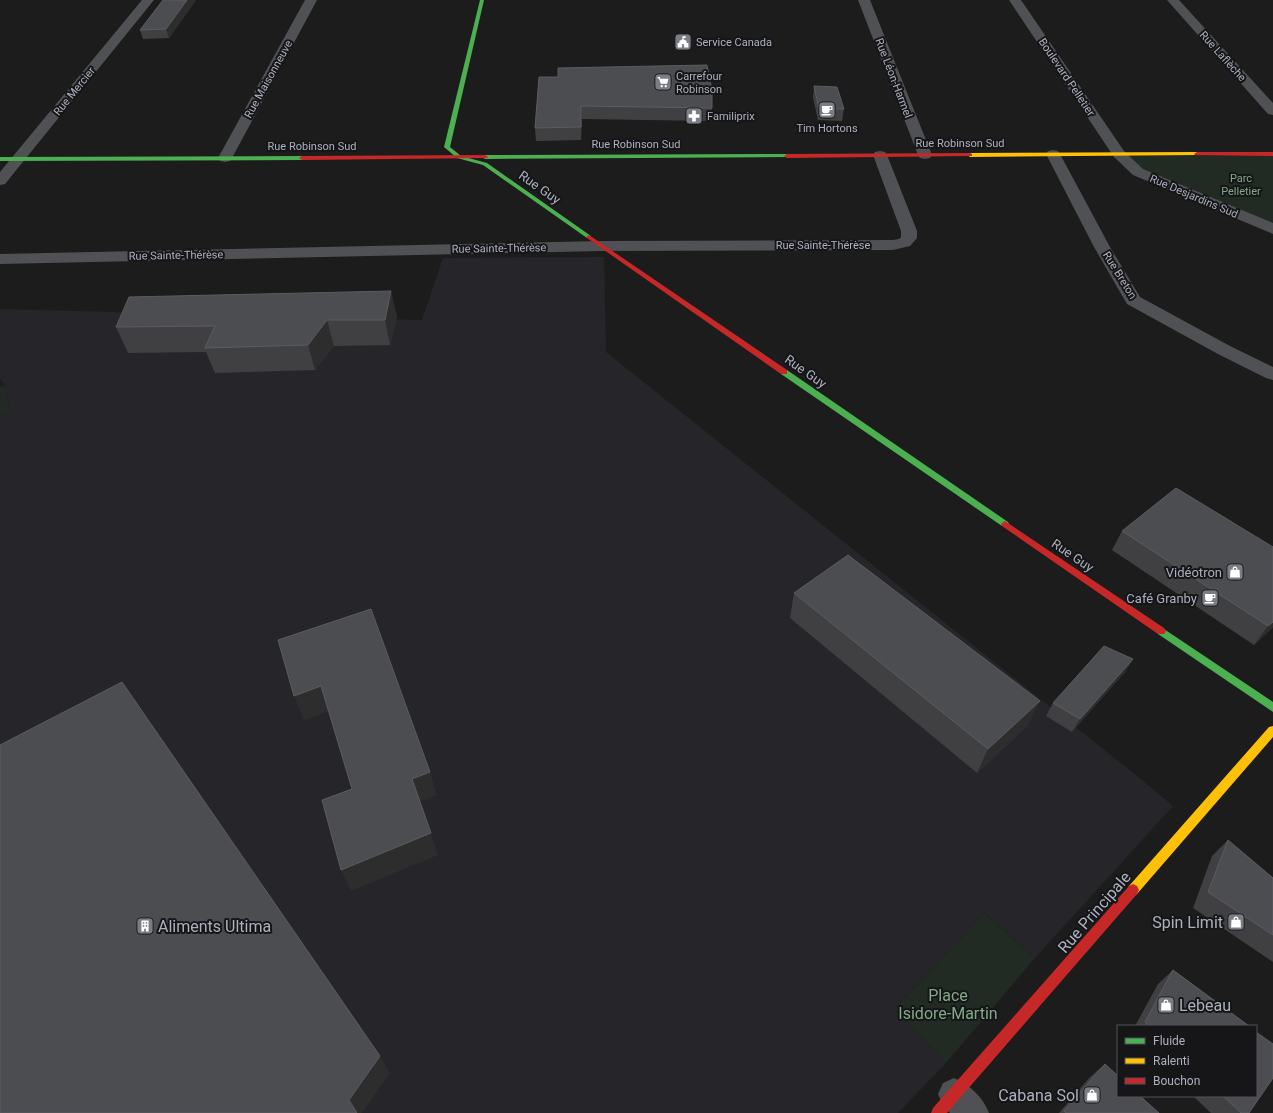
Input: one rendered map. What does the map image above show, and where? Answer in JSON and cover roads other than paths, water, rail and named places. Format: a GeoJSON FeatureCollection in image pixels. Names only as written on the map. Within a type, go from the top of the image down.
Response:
{"type":"FeatureCollection","features":[{"type":"Feature","properties":{"kind":"street","name":"Rue Mercier"},"geometry":{"type":"LineString","coordinates":[[0,181],[148,0]]}},
{"type":"Feature","properties":{"kind":"street","name":"Rue Maisonneuve"},"geometry":{"type":"LineString","coordinates":[[225,158],[311,0]]}},
{"type":"Feature","properties":{"kind":"street"},"geometry":{"type":"LineString","coordinates":[[459,157],[447,147],[482,0]]}},
{"type":"Feature","properties":{"kind":"street","name":"Rue Léon-Harmel"},"geometry":{"type":"LineString","coordinates":[[864,0],[925,155]]}},
{"type":"Feature","properties":{"kind":"street","name":"Boulevard Pelletier"},"geometry":{"type":"LineString","coordinates":[[1015,0],[1120,154]]}},
{"type":"Feature","properties":{"kind":"street","name":"Rue Laflèche"},"geometry":{"type":"LineString","coordinates":[[1173,0],[1273,111]]}},
{"type":"Feature","properties":{"kind":"street","name":"Rue Breton"},"geometry":{"type":"LineString","coordinates":[[1053,154],[1102,247],[1133,300],[1224,350],[1273,374]]}},
{"type":"Feature","properties":{"kind":"street","name":"Rue Desjardins Sud"},"geometry":{"type":"LineString","coordinates":[[1120,154],[1138,172],[1273,229]]}},
{"type":"Feature","properties":{"kind":"street","name":"Rue Robinson Sud"},"geometry":{"type":"LineString","coordinates":[[0,159],[1273,154]]}},
{"type":"Feature","properties":{"kind":"street","name":"Rue Sainte-Thérèse"},"geometry":{"type":"LineString","coordinates":[[0,259],[601,246],[893,245],[904,243],[909,238],[909,231],[880,155]]}},
{"type":"Feature","properties":{"kind":"street","name":"Rue Guy"},"geometry":{"type":"LineString","coordinates":[[459,157],[485,164],[601,246],[1273,708]]}},
{"type":"Feature","properties":{"kind":"street","name":"Rue Principale"},"geometry":{"type":"LineString","coordinates":[[955,1107],[1273,730]]}},
{"type":"Feature","properties":{"kind":"place","name":"Service Canada"},"geometry":{"type":"Point","coordinates":[683,42]}},
{"type":"Feature","properties":{"kind":"place","name":"Carrefour Robinson"},"geometry":{"type":"Point","coordinates":[663,82]}},
{"type":"Feature","properties":{"kind":"place","name":"Tim Hortons"},"geometry":{"type":"Point","coordinates":[827,110]}},
{"type":"Feature","properties":{"kind":"place","name":"Familiprix"},"geometry":{"type":"Point","coordinates":[694,116]}},
{"type":"Feature","properties":{"kind":"place","name":"Vidéotron"},"geometry":{"type":"Point","coordinates":[1235,572]}},
{"type":"Feature","properties":{"kind":"place","name":"Café Granby"},"geometry":{"type":"Point","coordinates":[1210,598]}},
{"type":"Feature","properties":{"kind":"place","name":"Spin Limit"},"geometry":{"type":"Point","coordinates":[1236,922]}},
{"type":"Feature","properties":{"kind":"place","name":"Aliments Ultima"},"geometry":{"type":"Point","coordinates":[145,926]}},
{"type":"Feature","properties":{"kind":"place","name":"Lebeau"},"geometry":{"type":"Point","coordinates":[1166,1005]}},
{"type":"Feature","properties":{"kind":"place","name":"Cabana Sol"},"geometry":{"type":"Point","coordinates":[1092,1095]}},
{"type":"Feature","properties":{"kind":"park label","name":"Parc Pelletier"},"geometry":{"type":"Point","coordinates":[1241,184]}},
{"type":"Feature","properties":{"kind":"park label","name":"Place Isidore-Martin"},"geometry":{"type":"Point","coordinates":[948,1004]}}]}
